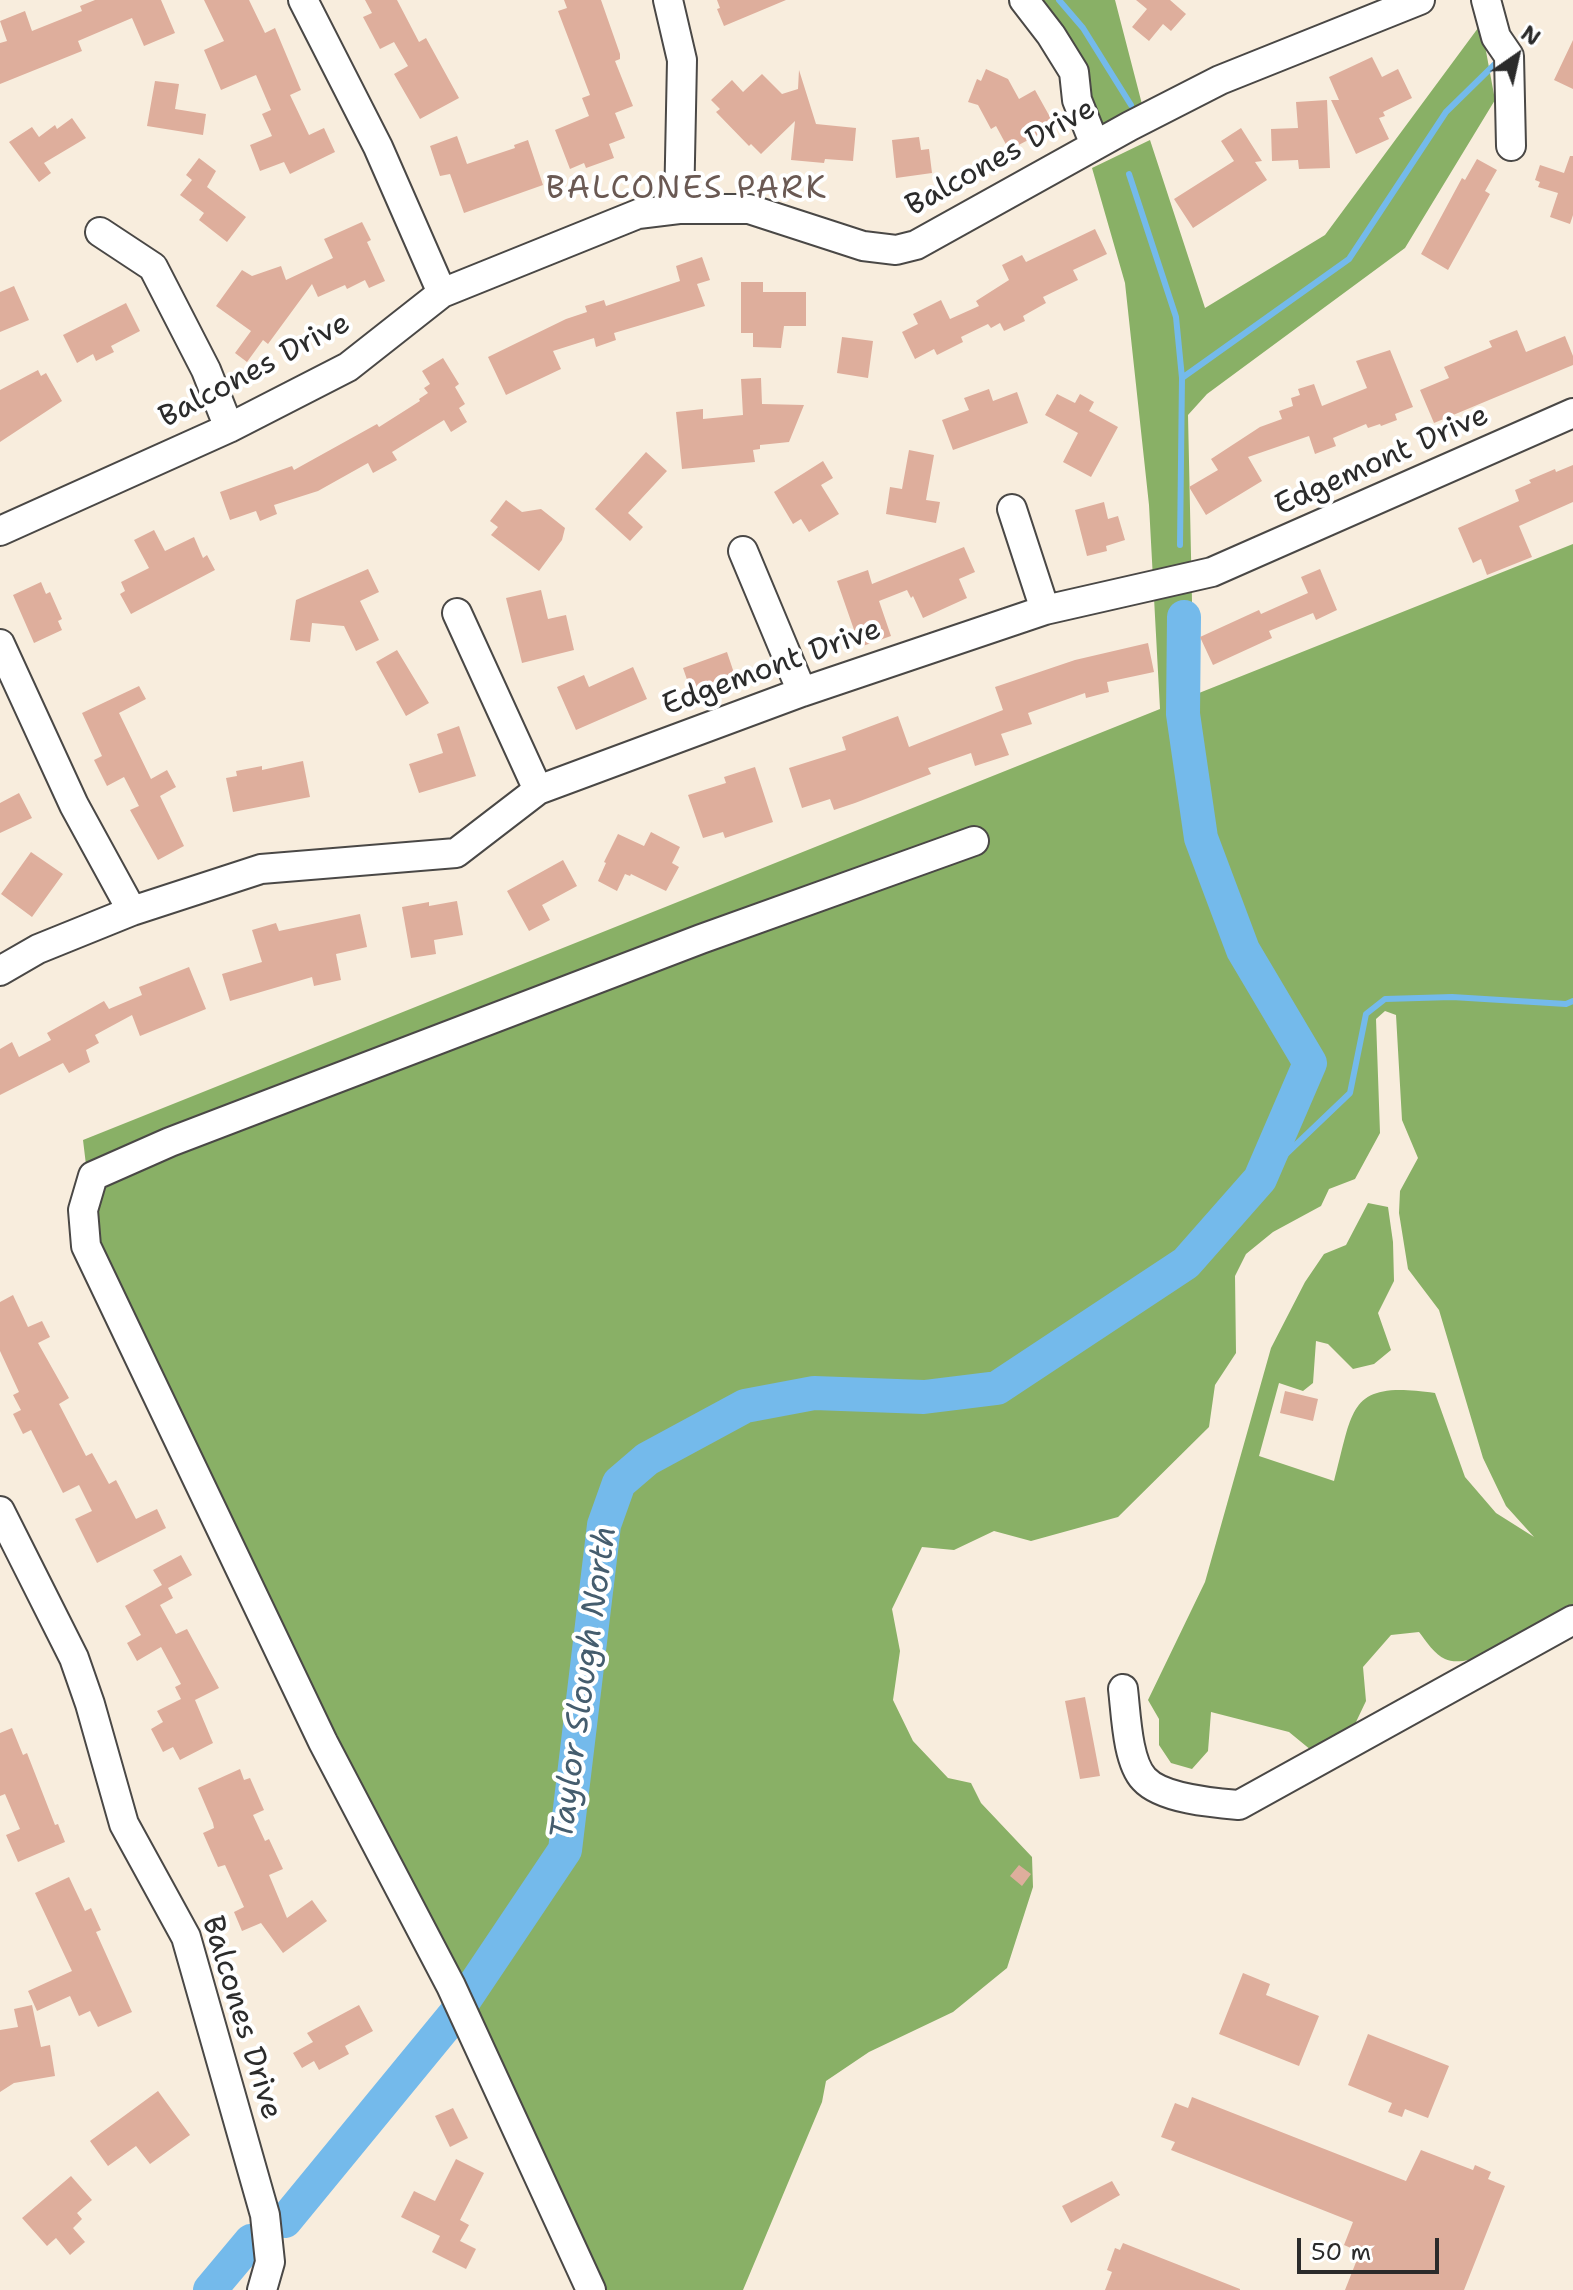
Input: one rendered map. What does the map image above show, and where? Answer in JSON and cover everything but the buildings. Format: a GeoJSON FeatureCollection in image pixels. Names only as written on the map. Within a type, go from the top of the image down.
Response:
{"type":"FeatureCollection","features":[{"type":"Feature","properties":{"kind":"street"},"geometry":{"type":"LineString","coordinates":[[303,0],[378,147],[442,293]]}},
{"type":"Feature","properties":{"kind":"street"},"geometry":{"type":"LineString","coordinates":[[668,0],[682,60],[679,209]]}},
{"type":"Feature","properties":{"kind":"street"},"geometry":{"type":"LineString","coordinates":[[1024,0],[1074,72],[1077,100],[1095,145]]}},
{"type":"Feature","properties":{"kind":"street","name":"Balcones Drive"},"geometry":{"type":"LineString","coordinates":[[0,531],[229,428],[348,367],[442,293],[638,214],[679,209],[749,209],[863,246],[896,250],[916,245],[1095,145],[1220,80],[1420,0]]}},
{"type":"Feature","properties":{"kind":"street"},"geometry":{"type":"LineString","coordinates":[[1486,0],[1496,37],[1509,56],[1511,146]]}},
{"type":"Feature","properties":{"kind":"street"},"geometry":{"type":"LineString","coordinates":[[100,232],[153,267],[206,370],[229,428]]}},
{"type":"Feature","properties":{"kind":"street","name":"Edgemont Drive"},"geometry":{"type":"LineString","coordinates":[[0,971],[38,949],[132,911],[261,869],[456,853],[538,790],[802,692],[1045,610],[1212,572],[1573,413]]}},
{"type":"Feature","properties":{"kind":"street"},"geometry":{"type":"LineString","coordinates":[[1012,509],[1045,610]]}},
{"type":"Feature","properties":{"kind":"street"},"geometry":{"type":"LineString","coordinates":[[743,551],[802,692]]}},
{"type":"Feature","properties":{"kind":"street"},"geometry":{"type":"LineString","coordinates":[[457,613],[538,790]]}},
{"type":"Feature","properties":{"kind":"street"},"geometry":{"type":"LineString","coordinates":[[0,644],[74,805],[132,911]]}},
{"type":"Feature","properties":{"kind":"street"},"geometry":{"type":"LineString","coordinates":[[591,2290],[451,1986],[323,1742],[86,1246],[83,1210],[93,1176],[170,1142],[701,939],[974,841]]}},
{"type":"Feature","properties":{"kind":"street","name":"Balcones Drive"},"geometry":{"type":"LineString","coordinates":[[0,1511],[74,1658],[124,1824],[186,1937],[265,2215],[270,2262],[262,2290]]}},
{"type":"Feature","properties":{"kind":"street"},"geometry":{"type":"LineString","coordinates":[[1123,1689],[1133,1757],[1144,1780],[1170,1793],[1202,1802],[1239,1805],[1573,1620]]}},
{"type":"Feature","properties":{"kind":"green space"},"geometry":{"type":"Polygon","coordinates":[[[1030,0],[1115,0],[1143,108],[1099,133],[1030,0]]]}},
{"type":"Feature","properties":{"kind":"green space"},"geometry":{"type":"Polygon","coordinates":[[[1481,24],[1495,100],[1405,248],[1207,394],[1188,415],[1194,695],[1573,544],[1573,1604],[1510,1643],[1474,1659],[1445,1659],[1419,1632],[1391,1635],[1363,1667],[1366,1701],[1346,1743],[1317,1755],[1289,1732],[1211,1712],[1208,1751],[1192,1769],[1171,1763],[1159,1745],[1159,1719],[1148,1700],[1205,1582],[1271,1348],[1305,1282],[1324,1254],[1346,1245],[1368,1203],[1388,1207],[1394,1281],[1378,1313],[1391,1350],[1374,1364],[1353,1369],[1328,1344],[1316,1341],[1313,1383],[1303,1391],[1279,1383],[1259,1456],[1334,1481],[1346,1435],[1359,1405],[1370,1396],[1385,1391],[1435,1393],[1465,1477],[1496,1513],[1534,1537],[1506,1506],[1483,1458],[1439,1310],[1408,1269],[1399,1213],[1400,1191],[1418,1158],[1402,1120],[1396,1015],[1385,1011],[1376,1019],[1380,1133],[1355,1179],[1329,1189],[1321,1206],[1273,1232],[1246,1254],[1235,1276],[1236,1353],[1215,1385],[1209,1427],[1118,1517],[1031,1541],[994,1531],[954,1550],[922,1547],[892,1609],[900,1651],[893,1700],[913,1741],[948,1778],[971,1783],[981,1803],[1032,1857],[1033,1887],[1007,1968],[953,2012],[869,2052],[826,2081],[822,2102],[743,2290],[606,2290],[587,2245],[91,1241],[83,1140],[1160,709],[1149,505],[1125,283],[1092,168],[1150,140],[1205,308],[1325,235],[1481,24]]]}},
{"type":"Feature","properties":{"kind":"waterway"},"geometry":{"type":"LineString","coordinates":[[1059,0],[1083,28],[1131,105]]}},
{"type":"Feature","properties":{"kind":"waterway","name":"Taylor Slough North"},"geometry":{"type":"LineString","coordinates":[[1180,545],[1182,378],[1349,259],[1446,112],[1496,63]]}},
{"type":"Feature","properties":{"kind":"waterway"},"geometry":{"type":"LineString","coordinates":[[1129,174],[1176,317],[1182,378]]}},
{"type":"Feature","properties":{"kind":"waterway","name":"Taylor Slough North"},"geometry":{"type":"LineString","coordinates":[[285,2221],[455,2014],[565,1850],[604,1525],[619,1483],[647,1459],[745,1406],[814,1393],[924,1397],[997,1388],[1186,1263],[1260,1179],[1310,1063],[1243,950],[1201,838],[1183,714],[1184,617]]}},
{"type":"Feature","properties":{"kind":"waterway"},"geometry":{"type":"LineString","coordinates":[[1260,1179],[1350,1093],[1366,1014],[1385,999],[1452,997],[1566,1004],[1573,1001]]}},
{"type":"Feature","properties":{"kind":"waterway","name":"Taylor Slough North"},"geometry":{"type":"LineString","coordinates":[[210,2290],[251,2241]]}},
{"type":"Feature","properties":{"kind":"district","name":"BALCONES PARK"},"geometry":{"type":"Point","coordinates":[687,190]}}]}
